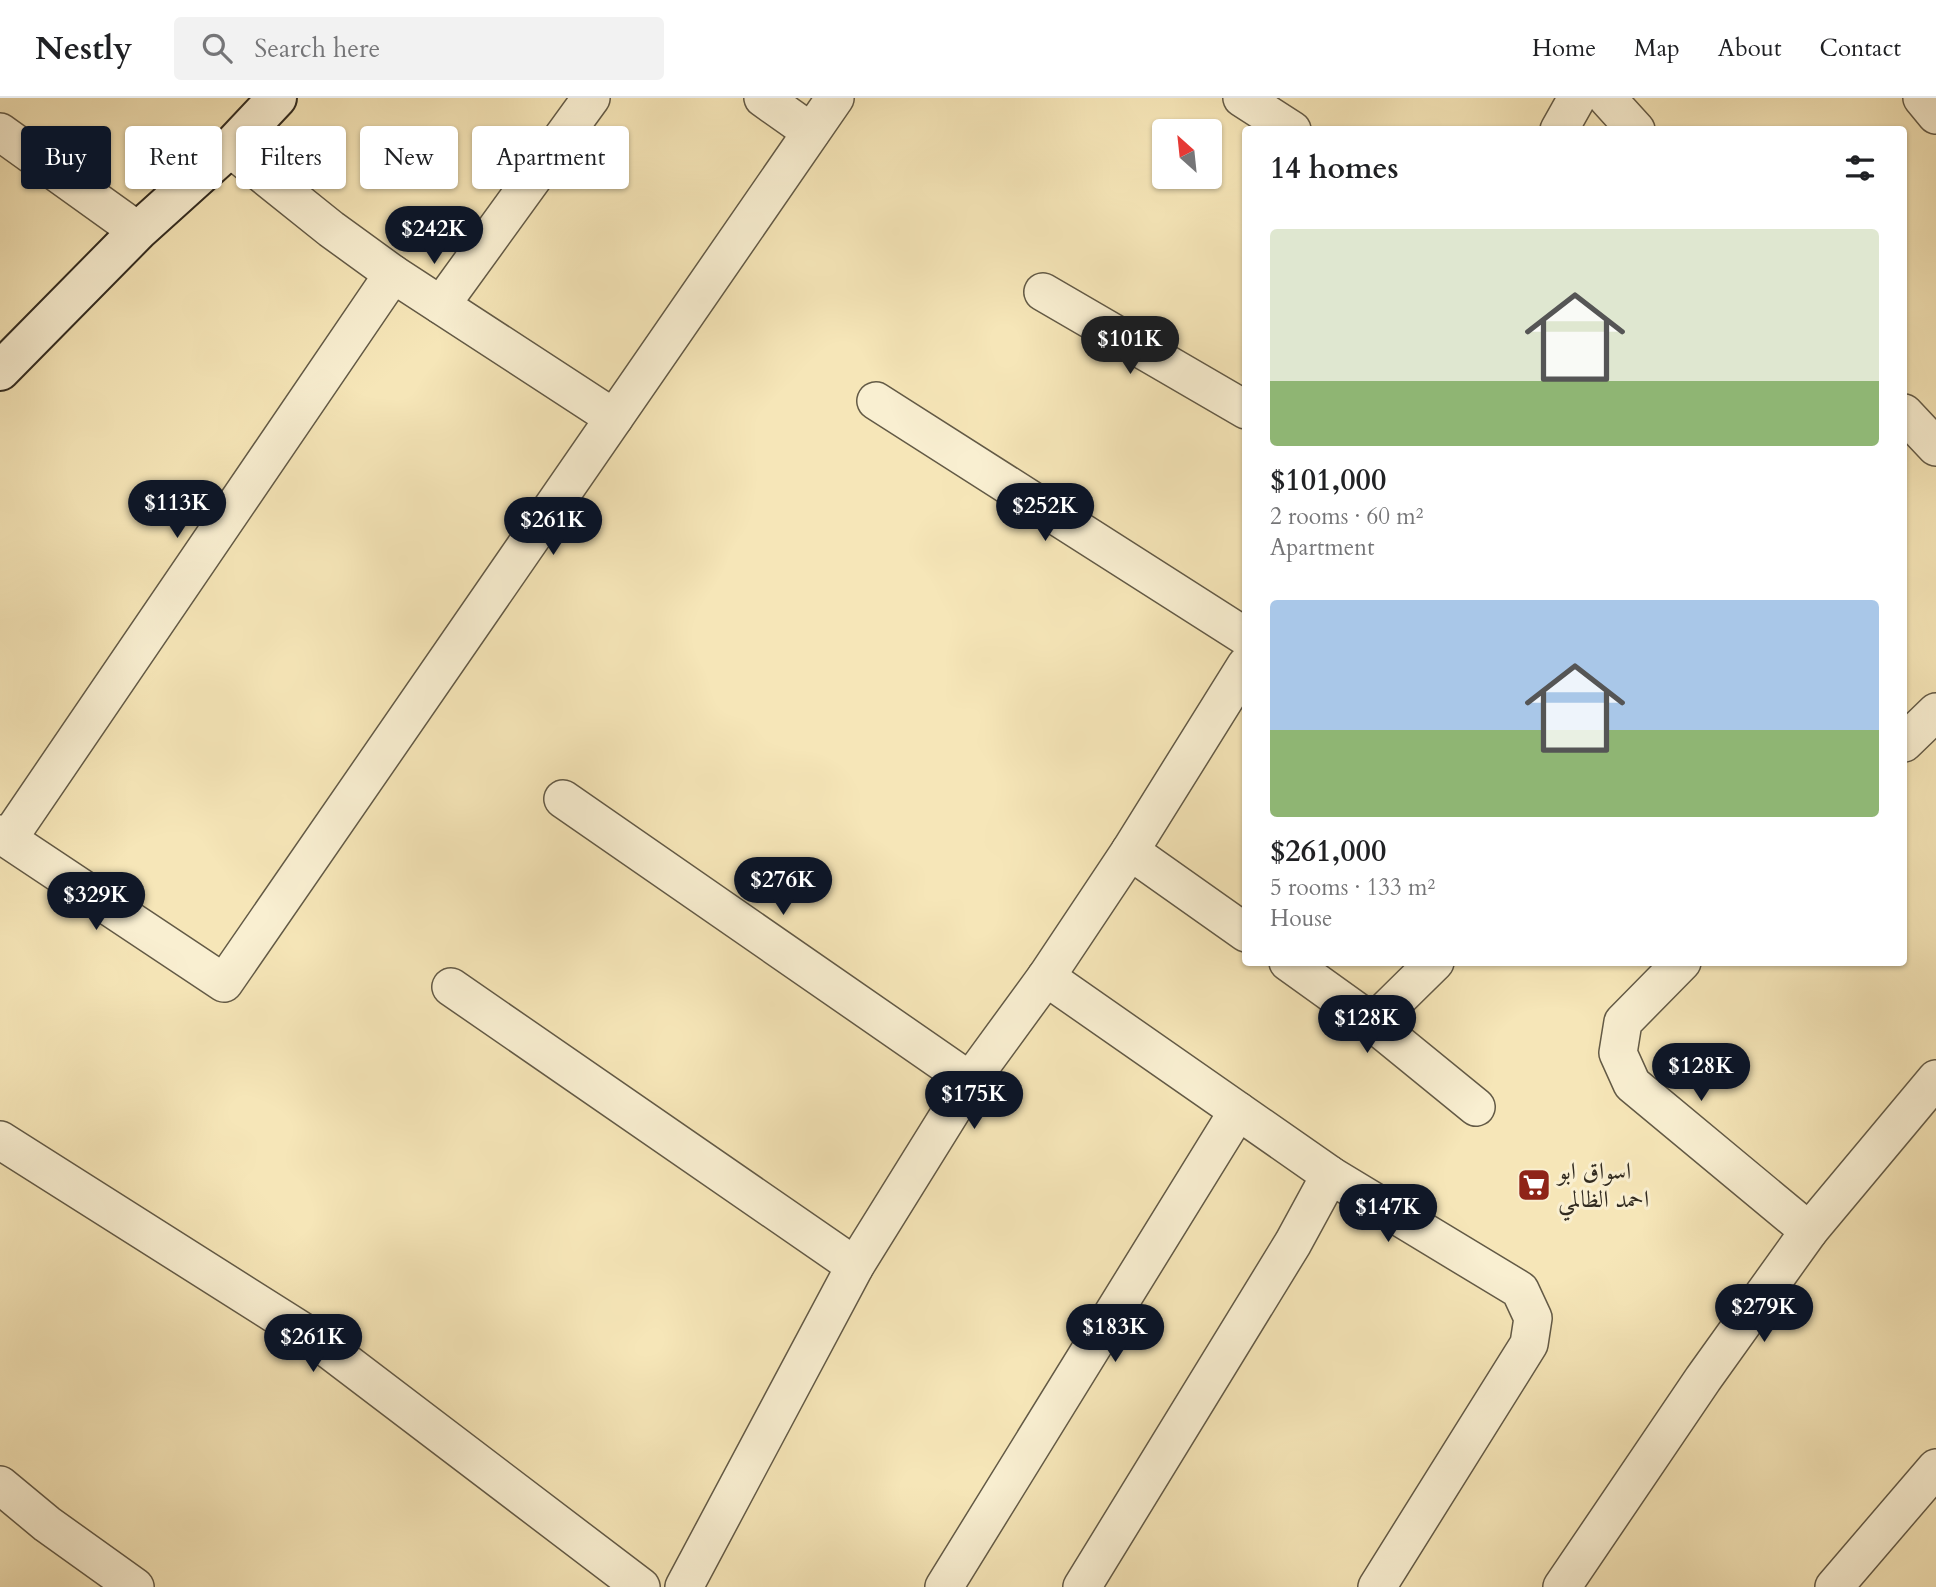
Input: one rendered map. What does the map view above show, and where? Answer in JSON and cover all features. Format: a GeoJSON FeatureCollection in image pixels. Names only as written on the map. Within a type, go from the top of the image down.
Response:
{"type":"FeatureCollection","features":[{"type":"Feature","properties":{"kind":"street"},"geometry":{"type":"LineString","coordinates":[[0,371],[138,230],[230,148],[277,98]]}},
{"type":"Feature","properties":{"kind":"street"},"geometry":{"type":"LineString","coordinates":[[440,304],[591,98]]}},
{"type":"Feature","properties":{"kind":"street"},"geometry":{"type":"LineString","coordinates":[[763,98],[811,132]]}},
{"type":"Feature","properties":{"kind":"street"},"geometry":{"type":"LineString","coordinates":[[393,274],[4,837],[224,983],[835,98]]}},
{"type":"Feature","properties":{"kind":"street"},"geometry":{"type":"LineString","coordinates":[[1242,98],[1286,126]]}},
{"type":"Feature","properties":{"kind":"street"},"geometry":{"type":"LineString","coordinates":[[1561,126],[1577,98]]}},
{"type":"Feature","properties":{"kind":"street"},"geometry":{"type":"LineString","coordinates":[[1607,98],[1632,126]]}},
{"type":"Feature","properties":{"kind":"street"},"geometry":{"type":"LineString","coordinates":[[1922,98],[1936,116]]}},
{"type":"Feature","properties":{"kind":"street"},"geometry":{"type":"LineString","coordinates":[[0,132],[138,230]]}},
{"type":"Feature","properties":{"kind":"street"},"geometry":{"type":"LineString","coordinates":[[230,148],[331,229],[393,274],[614,418]]}},
{"type":"Feature","properties":{"kind":"street"},"geometry":{"type":"LineString","coordinates":[[1043,292],[1242,408]]}},
{"type":"Feature","properties":{"kind":"street"},"geometry":{"type":"LineString","coordinates":[[876,401],[1242,634]]}},
{"type":"Feature","properties":{"kind":"street"},"geometry":{"type":"LineString","coordinates":[[1907,416],[1936,447]]}},
{"type":"Feature","properties":{"kind":"street"},"geometry":{"type":"LineString","coordinates":[[684,1587],[855,1266],[970,1081],[1046,977],[1130,851],[1242,671]]}},
{"type":"Feature","properties":{"kind":"street"},"geometry":{"type":"LineString","coordinates":[[564,799],[970,1081]]}},
{"type":"Feature","properties":{"kind":"street"},"geometry":{"type":"LineString","coordinates":[[1130,851],[1242,930]]}},
{"type":"Feature","properties":{"kind":"street"},"geometry":{"type":"LineString","coordinates":[[1294,966],[1373,1023],[1476,1107]]}},
{"type":"Feature","properties":{"kind":"street"},"geometry":{"type":"LineString","coordinates":[[1373,1023],[1431,966]]}},
{"type":"Feature","properties":{"kind":"street"},"geometry":{"type":"LineString","coordinates":[[1678,966],[1623,1022],[1618,1053],[1632,1084],[1809,1231]]}},
{"type":"Feature","properties":{"kind":"street"},"geometry":{"type":"LineString","coordinates":[[1046,977],[1330,1175],[1520,1290],[1533,1318],[1529,1343],[1377,1587]]}},
{"type":"Feature","properties":{"kind":"street"},"geometry":{"type":"LineString","coordinates":[[451,987],[855,1266]]}},
{"type":"Feature","properties":{"kind":"street"},"geometry":{"type":"LineString","coordinates":[[1562,1587],[1703,1379],[1809,1231],[1936,1079]]}},
{"type":"Feature","properties":{"kind":"street"},"geometry":{"type":"LineString","coordinates":[[944,1587],[1238,1111]]}},
{"type":"Feature","properties":{"kind":"street"},"geometry":{"type":"LineString","coordinates":[[0,1140],[319,1342],[641,1587]]}},
{"type":"Feature","properties":{"kind":"street"},"geometry":{"type":"LineString","coordinates":[[1082,1587],[1293,1243],[1330,1175]]}},
{"type":"Feature","properties":{"kind":"street"},"geometry":{"type":"LineString","coordinates":[[1834,1587],[1936,1468]]}},
{"type":"Feature","properties":{"kind":"street"},"geometry":{"type":"LineString","coordinates":[[0,1485],[47,1524],[135,1587]]}},
{"type":"Feature","properties":{"kind":"place","name":"اسواق ابو احمد الظالمي"},"geometry":{"type":"Point","coordinates":[1534,1185]}}]}
